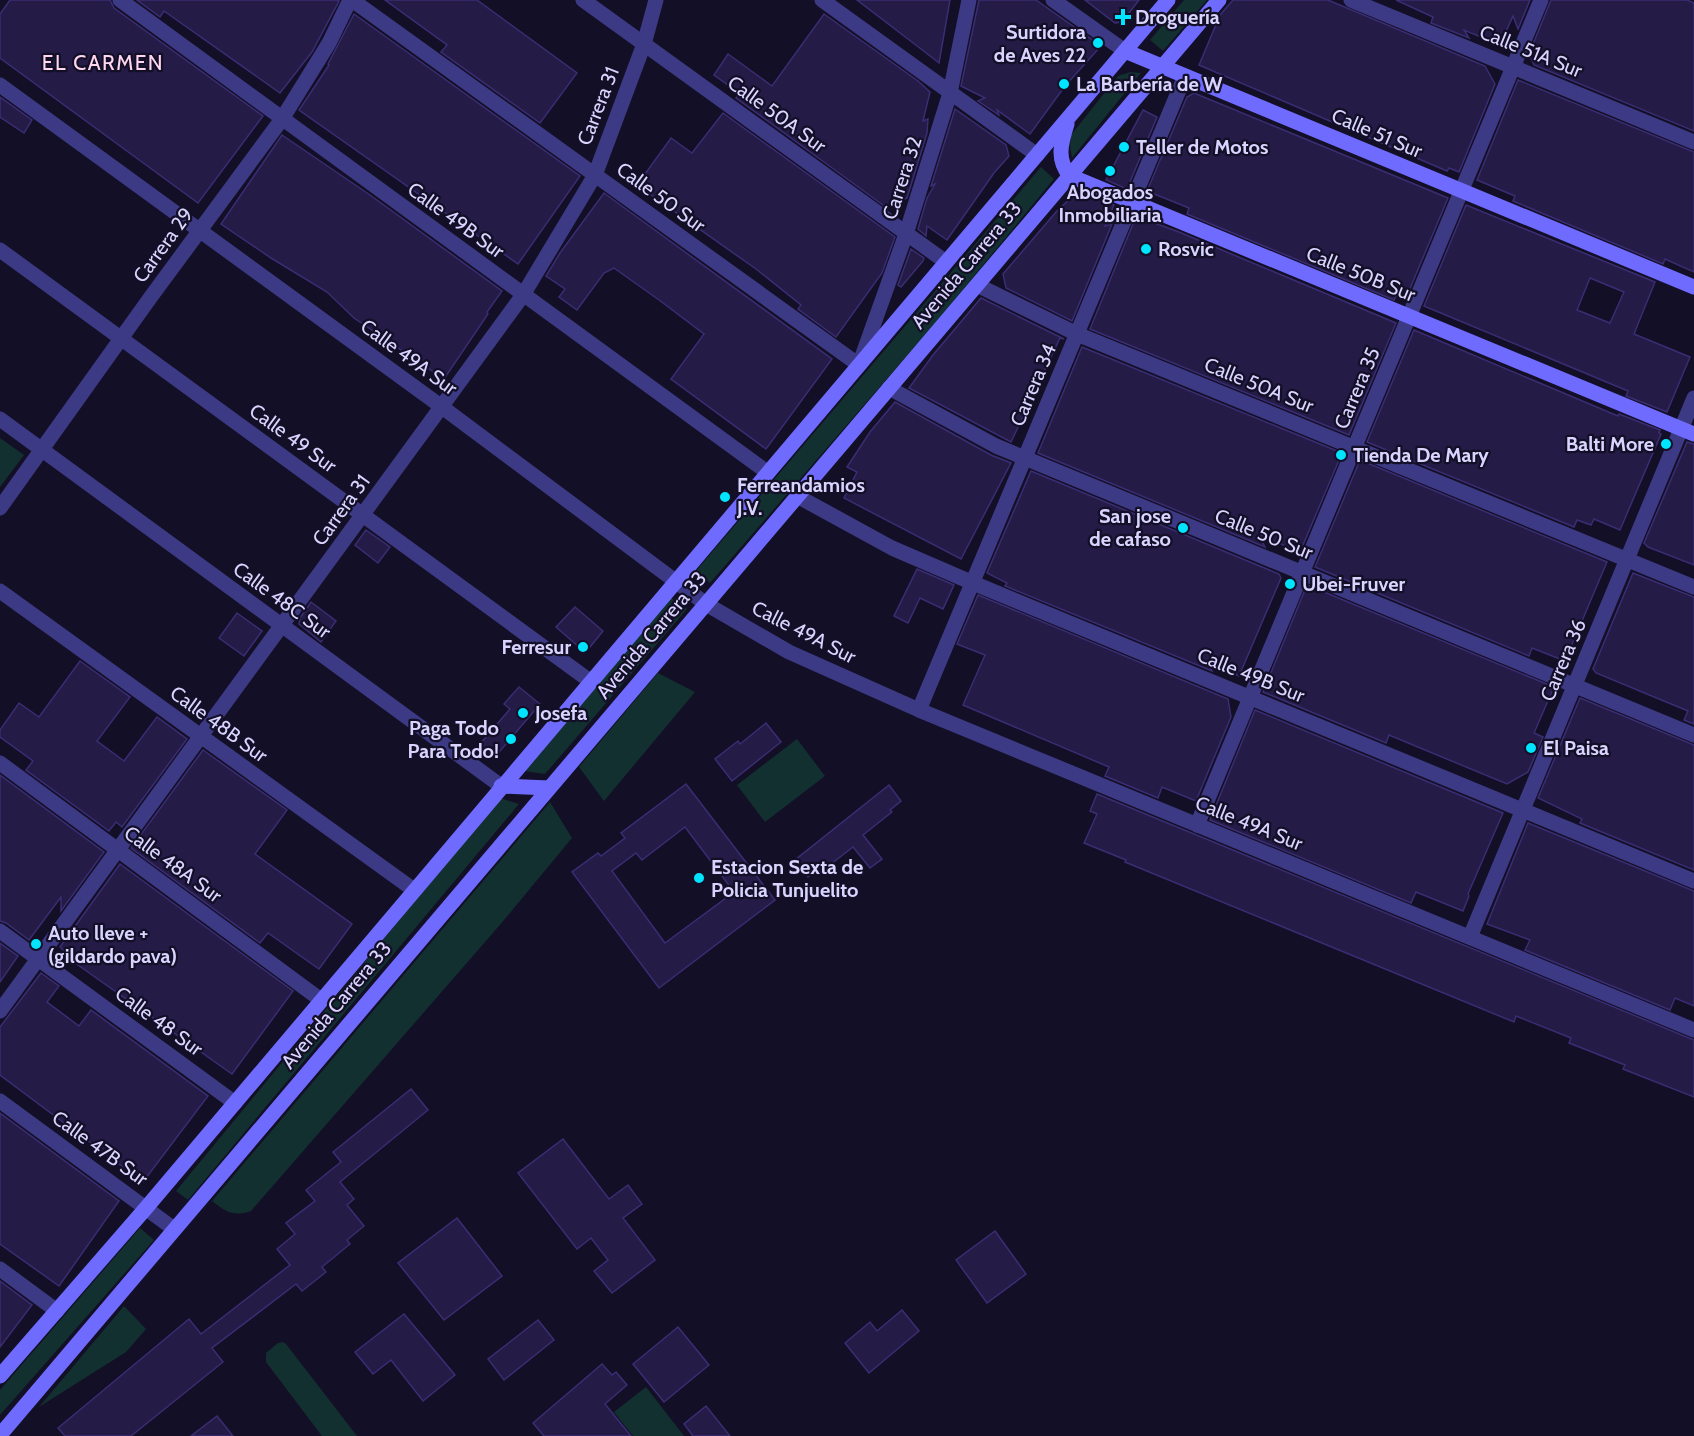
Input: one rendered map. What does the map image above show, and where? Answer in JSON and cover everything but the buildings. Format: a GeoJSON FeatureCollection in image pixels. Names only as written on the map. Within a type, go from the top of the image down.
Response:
{"type":"FeatureCollection","features":[{"type":"Feature","properties":{"kind":"main road","name":"Avenida Carrera 33"},"geometry":{"type":"LineString","coordinates":[[0,1376],[146,1208],[1168,0]]}},
{"type":"Feature","properties":{"kind":"main road","name":"Avenida Carrera 33"},"geometry":{"type":"LineString","coordinates":[[0,1435],[1219,0]]}},
{"type":"Feature","properties":{"kind":"main road","name":"Calle 51 Sur"},"geometry":{"type":"LineString","coordinates":[[1125,51],[1694,287]]}},
{"type":"Feature","properties":{"kind":"main road"},"geometry":{"type":"LineString","coordinates":[[1068,118],[1060,151],[1064,168],[1070,176]]}},
{"type":"Feature","properties":{"kind":"main road","name":"Calle 50B Sur"},"geometry":{"type":"LineString","coordinates":[[1070,176],[1688,432]]}},
{"type":"Feature","properties":{"kind":"main road"},"geometry":{"type":"LineString","coordinates":[[501,786],[549,788]]}},
{"type":"Feature","properties":{"kind":"street","name":"Calle 49B Sur"},"geometry":{"type":"LineString","coordinates":[[120,0],[767,472]]}},
{"type":"Feature","properties":{"kind":"street","name":"Carrera 29"},"geometry":{"type":"LineString","coordinates":[[0,508],[282,119],[329,44],[351,0]]}},
{"type":"Feature","properties":{"kind":"street","name":"Calle 50 Sur"},"geometry":{"type":"LineString","coordinates":[[351,0],[859,365]]}},
{"type":"Feature","properties":{"kind":"street","name":"Calle 50A Sur"},"geometry":{"type":"LineString","coordinates":[[584,0],[946,262]]}},
{"type":"Feature","properties":{"kind":"street","name":"Carrera 31"},"geometry":{"type":"LineString","coordinates":[[0,1011],[523,294],[595,175],[644,44],[656,0]]}},
{"type":"Feature","properties":{"kind":"street"},"geometry":{"type":"LineString","coordinates":[[822,0],[1037,156]]}},
{"type":"Feature","properties":{"kind":"street","name":"Carrera 32"},"geometry":{"type":"LineString","coordinates":[[859,365],[906,234],[950,93],[969,0]]}},
{"type":"Feature","properties":{"kind":"street","name":"Calle 51 Sur"},"geometry":{"type":"LineString","coordinates":[[1053,0],[1125,51]]}},
{"type":"Feature","properties":{"kind":"street","name":"Calle 51A Sur"},"geometry":{"type":"LineString","coordinates":[[1352,0],[1694,142]]}},
{"type":"Feature","properties":{"kind":"street","name":"Carrera 35"},"geometry":{"type":"LineString","coordinates":[[1197,825],[1541,0]]}},
{"type":"Feature","properties":{"kind":"street","name":"Carrera 34"},"geometry":{"type":"LineString","coordinates":[[919,710],[1185,76]]}},
{"type":"Feature","properties":{"kind":"street","name":"Calle 49A Sur"},"geometry":{"type":"LineString","coordinates":[[0,85],[442,407],[706,604],[789,652],[919,710],[1694,1030]]}},
{"type":"Feature","properties":{"kind":"street","name":"Calle 49 Sur"},"geometry":{"type":"LineString","coordinates":[[0,250],[590,681]]}},
{"type":"Feature","properties":{"kind":"street","name":"Calle 50A Sur"},"geometry":{"type":"LineString","coordinates":[[977,285],[1077,334],[1694,587]]}},
{"type":"Feature","properties":{"kind":"street","name":"Calle 50 Sur"},"geometry":{"type":"LineString","coordinates":[[889,388],[996,446],[1694,735]]}},
{"type":"Feature","properties":{"kind":"street","name":"Carrera 36"},"geometry":{"type":"LineString","coordinates":[[1470,937],[1627,559],[1688,432],[1694,398]]}},
{"type":"Feature","properties":{"kind":"street","name":"Calle 48C Sur"},"geometry":{"type":"LineString","coordinates":[[0,419],[501,786]]}},
{"type":"Feature","properties":{"kind":"street","name":"Calle 49B Sur"},"geometry":{"type":"LineString","coordinates":[[797,496],[892,548],[973,583],[1694,881]]}},
{"type":"Feature","properties":{"kind":"street","name":"Calle 48B Sur"},"geometry":{"type":"LineString","coordinates":[[0,591],[414,890]]}},
{"type":"Feature","properties":{"kind":"street","name":"Calle 48A Sur"},"geometry":{"type":"LineString","coordinates":[[0,763],[321,1000]]}},
{"type":"Feature","properties":{"kind":"street","name":"Calle 48 Sur"},"geometry":{"type":"LineString","coordinates":[[0,931],[235,1103]]}},
{"type":"Feature","properties":{"kind":"street","name":"Calle 47B Sur"},"geometry":{"type":"LineString","coordinates":[[0,1101],[174,1229]]}},
{"type":"Feature","properties":{"kind":"street"},"geometry":{"type":"LineString","coordinates":[[0,1269],[57,1311]]}},
{"type":"Feature","properties":{"kind":"green space"},"geometry":{"type":"Polygon","coordinates":[[[1184,0],[1207,0],[1163,51],[1150,40],[1184,0]]]}},
{"type":"Feature","properties":{"kind":"green space"},"geometry":{"type":"Polygon","coordinates":[[[1130,72],[1141,73],[1072,158],[1071,135],[1118,76],[1130,72]]]}},
{"type":"Feature","properties":{"kind":"green space"},"geometry":{"type":"Polygon","coordinates":[[[1041,167],[1054,179],[936,322],[710,583],[695,572],[1041,167]]]}},
{"type":"Feature","properties":{"kind":"green space"},"geometry":{"type":"Polygon","coordinates":[[[0,438],[24,455],[0,487],[0,438]]]}},
{"type":"Feature","properties":{"kind":"green space"},"geometry":{"type":"Polygon","coordinates":[[[670,597],[687,609],[545,774],[524,771],[670,597]]]}},
{"type":"Feature","properties":{"kind":"green space"},"geometry":{"type":"Polygon","coordinates":[[[658,673],[695,692],[604,801],[579,767],[658,673]]]}},
{"type":"Feature","properties":{"kind":"green space"},"geometry":{"type":"Polygon","coordinates":[[[797,739],[825,776],[765,822],[737,785],[797,739]]]}},
{"type":"Feature","properties":{"kind":"green space"},"geometry":{"type":"Polygon","coordinates":[[[500,798],[519,804],[188,1200],[176,1191],[500,798]]]}},
{"type":"Feature","properties":{"kind":"green space"},"geometry":{"type":"Polygon","coordinates":[[[550,802],[572,838],[499,926],[251,1211],[240,1214],[230,1212],[212,1201],[550,802]]]}},
{"type":"Feature","properties":{"kind":"green space"},"geometry":{"type":"Polygon","coordinates":[[[140,1228],[154,1240],[0,1415],[0,1390],[140,1228]]]}},
{"type":"Feature","properties":{"kind":"green space"},"geometry":{"type":"Polygon","coordinates":[[[124,1306],[146,1329],[126,1352],[39,1407],[124,1306]]]}},
{"type":"Feature","properties":{"kind":"green space"},"geometry":{"type":"Polygon","coordinates":[[[283,1342],[357,1436],[322,1436],[266,1362],[266,1353],[278,1343],[283,1342]]]}},
{"type":"Feature","properties":{"kind":"green space"},"geometry":{"type":"Polygon","coordinates":[[[646,1387],[684,1436],[633,1436],[614,1412],[646,1387]]]}},
{"type":"Feature","properties":{"kind":"place","name":"Droguería"},"geometry":{"type":"Point","coordinates":[1123,17]}},
{"type":"Feature","properties":{"kind":"place","name":"Surtidora de Aves 22"},"geometry":{"type":"Point","coordinates":[1098,43]}},
{"type":"Feature","properties":{"kind":"place","name":"La Barbería de W"},"geometry":{"type":"Point","coordinates":[1064,84]}},
{"type":"Feature","properties":{"kind":"place","name":"Teller de Motos"},"geometry":{"type":"Point","coordinates":[1124,147]}},
{"type":"Feature","properties":{"kind":"place","name":"Abogados Inmobiliaria"},"geometry":{"type":"Point","coordinates":[1110,171]}},
{"type":"Feature","properties":{"kind":"place","name":"Rosvic"},"geometry":{"type":"Point","coordinates":[1146,249]}},
{"type":"Feature","properties":{"kind":"place","name":"Balti More"},"geometry":{"type":"Point","coordinates":[1666,444]}},
{"type":"Feature","properties":{"kind":"place","name":"Tienda De Mary"},"geometry":{"type":"Point","coordinates":[1341,455]}},
{"type":"Feature","properties":{"kind":"place","name":"Ferreandamios J.V."},"geometry":{"type":"Point","coordinates":[725,497]}},
{"type":"Feature","properties":{"kind":"place","name":"San jose de cafaso"},"geometry":{"type":"Point","coordinates":[1183,528]}},
{"type":"Feature","properties":{"kind":"place","name":"Ubei-Fruver"},"geometry":{"type":"Point","coordinates":[1290,584]}},
{"type":"Feature","properties":{"kind":"place","name":"Ferresur"},"geometry":{"type":"Point","coordinates":[583,647]}},
{"type":"Feature","properties":{"kind":"place","name":"Josefa"},"geometry":{"type":"Point","coordinates":[523,713]}},
{"type":"Feature","properties":{"kind":"place","name":"Paga Todo Para Todo!"},"geometry":{"type":"Point","coordinates":[511,739]}},
{"type":"Feature","properties":{"kind":"place","name":"El Paisa"},"geometry":{"type":"Point","coordinates":[1531,748]}},
{"type":"Feature","properties":{"kind":"place","name":"Estacion Sexta de Policia Tunjuelito"},"geometry":{"type":"Point","coordinates":[699,878]}},
{"type":"Feature","properties":{"kind":"place","name":"Auto lleve + (gildardo pava)"},"geometry":{"type":"Point","coordinates":[36,944]}},
{"type":"Feature","properties":{"kind":"district","name":"EL CARMEN"},"geometry":{"type":"Point","coordinates":[103,62]}}]}
